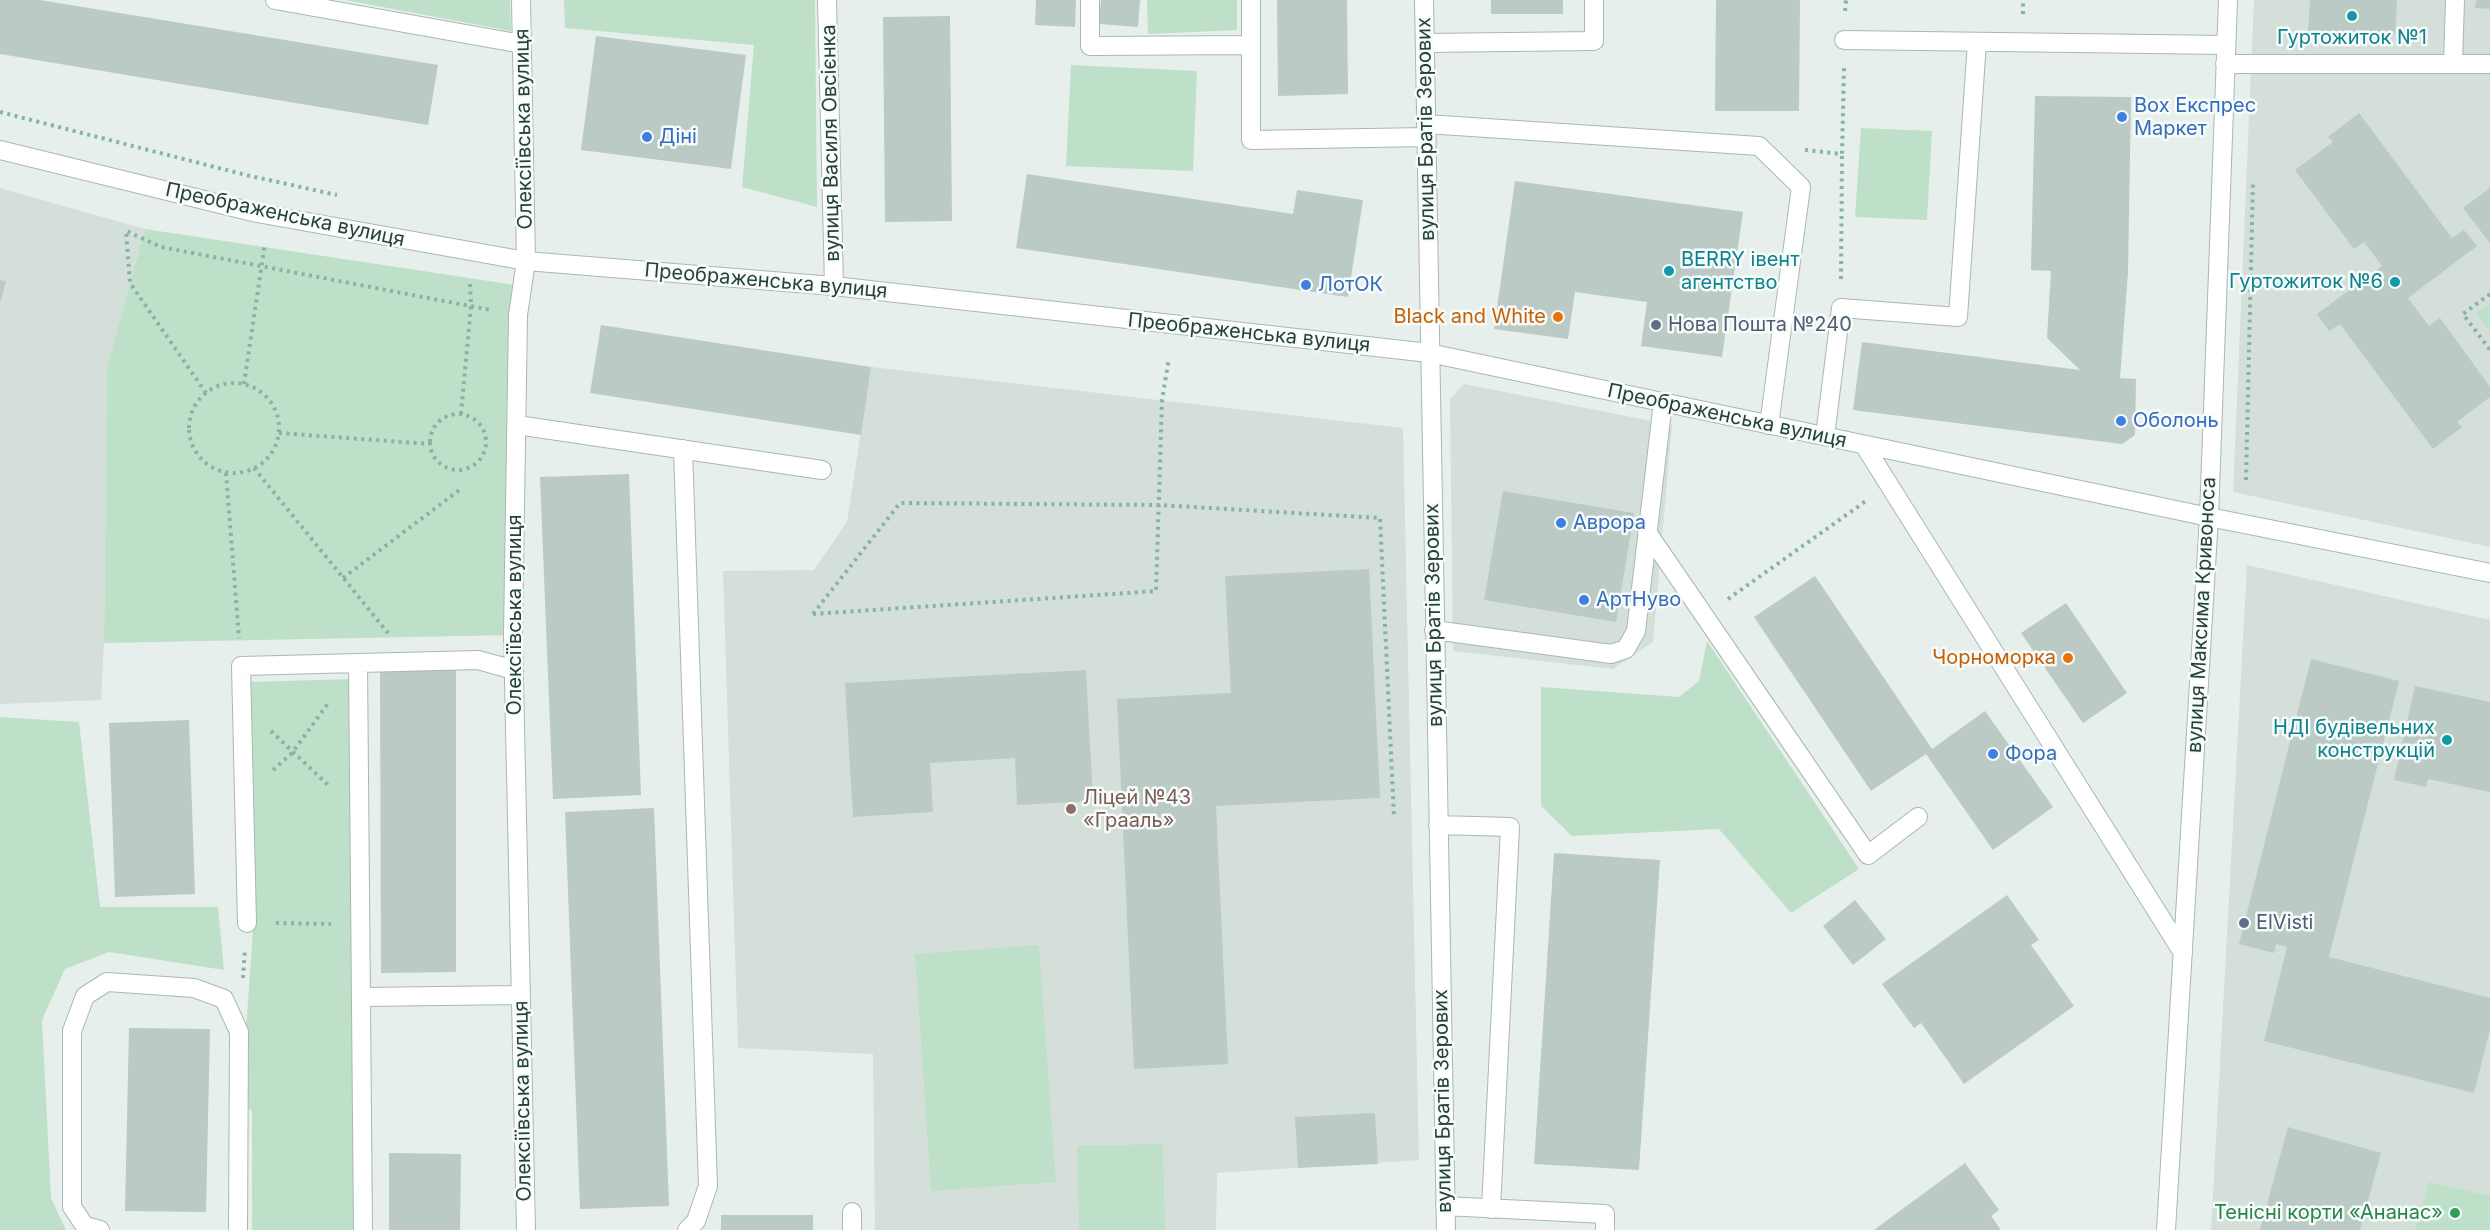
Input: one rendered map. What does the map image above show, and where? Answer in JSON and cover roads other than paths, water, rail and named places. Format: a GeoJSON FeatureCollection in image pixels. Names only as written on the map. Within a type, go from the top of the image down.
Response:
{"type":"FeatureCollection","features":[{"type":"Feature","properties":{"kind":"street"},"geometry":{"type":"LineString","coordinates":[[275,0],[522,44]]}},
{"type":"Feature","properties":{"kind":"street","name":"Олексіївська вулиця"},"geometry":{"type":"LineString","coordinates":[[521,0],[526,261],[518,315],[514,670],[526,1230]]}},
{"type":"Feature","properties":{"kind":"street","name":"вулиця Василя Овсієнка"},"geometry":{"type":"LineString","coordinates":[[828,0],[834,286]]}},
{"type":"Feature","properties":{"kind":"street"},"geometry":{"type":"LineString","coordinates":[[1090,0],[1090,46],[1251,45]]}},
{"type":"Feature","properties":{"kind":"street"},"geometry":{"type":"LineString","coordinates":[[1251,0],[1251,140],[1426,130],[1759,146],[1801,187],[1769,425]]}},
{"type":"Feature","properties":{"kind":"street","name":"вулиця Братів Зерових"},"geometry":{"type":"LineString","coordinates":[[1424,0],[1446,1230]]}},
{"type":"Feature","properties":{"kind":"street"},"geometry":{"type":"LineString","coordinates":[[1425,43],[1594,41],[1594,0]]}},
{"type":"Feature","properties":{"kind":"street","name":"вулиця Максима Кривоноса"},"geometry":{"type":"LineString","coordinates":[[2166,1230],[2209,517],[2228,0]]}},
{"type":"Feature","properties":{"kind":"street"},"geometry":{"type":"LineString","coordinates":[[2453,64],[2455,0]]}},
{"type":"Feature","properties":{"kind":"street"},"geometry":{"type":"LineString","coordinates":[[1844,40],[2226,45]]}},
{"type":"Feature","properties":{"kind":"street"},"geometry":{"type":"LineString","coordinates":[[1825,436],[1841,308],[1958,317],[1977,42]]}},
{"type":"Feature","properties":{"kind":"street"},"geometry":{"type":"LineString","coordinates":[[2225,64],[2490,64]]}},
{"type":"Feature","properties":{"kind":"street","name":"Преображенська вулиця"},"geometry":{"type":"LineString","coordinates":[[0,150],[257,213],[526,261],[834,286],[1429,353],[2209,517],[2490,573]]}},
{"type":"Feature","properties":{"kind":"street"},"geometry":{"type":"LineString","coordinates":[[1434,630],[1611,654],[1626,649],[1636,631],[1663,402]]}},
{"type":"Feature","properties":{"kind":"street"},"geometry":{"type":"LineString","coordinates":[[517,425],[822,470]]}},
{"type":"Feature","properties":{"kind":"street"},"geometry":{"type":"LineString","coordinates":[[1864,445],[2183,953]]}},
{"type":"Feature","properties":{"kind":"street"},"geometry":{"type":"LineString","coordinates":[[683,449],[708,1186],[696,1221],[687,1230]]}},
{"type":"Feature","properties":{"kind":"street"},"geometry":{"type":"LineString","coordinates":[[1647,532],[1868,855],[1918,817]]}},
{"type":"Feature","properties":{"kind":"street"},"geometry":{"type":"LineString","coordinates":[[247,922],[241,666],[478,660],[514,670]]}},
{"type":"Feature","properties":{"kind":"street"},"geometry":{"type":"LineString","coordinates":[[358,663],[363,1230]]}},
{"type":"Feature","properties":{"kind":"street"},"geometry":{"type":"LineString","coordinates":[[1438,825],[1510,827],[1491,1209]]}},
{"type":"Feature","properties":{"kind":"street"},"geometry":{"type":"LineString","coordinates":[[100,1230],[85,1226],[72,1207],[72,1031],[85,996],[107,982],[194,988],[224,999],[239,1032],[238,1230]]}},
{"type":"Feature","properties":{"kind":"street"},"geometry":{"type":"LineString","coordinates":[[361,997],[521,995]]}},
{"type":"Feature","properties":{"kind":"street"},"geometry":{"type":"LineString","coordinates":[[1445,1206],[1605,1214],[1605,1230]]}},
{"type":"Feature","properties":{"kind":"place","name":"Гуртожиток №1"},"geometry":{"type":"Point","coordinates":[2352,16]}},
{"type":"Feature","properties":{"kind":"place","name":"Box Експрес Маркет"},"geometry":{"type":"Point","coordinates":[2122,117]}},
{"type":"Feature","properties":{"kind":"place","name":"Діні"},"geometry":{"type":"Point","coordinates":[647,137]}},
{"type":"Feature","properties":{"kind":"place","name":"BERRY iвент агентство"},"geometry":{"type":"Point","coordinates":[1669,271]}},
{"type":"Feature","properties":{"kind":"place","name":"Гуртожиток №6"},"geometry":{"type":"Point","coordinates":[2395,282]}},
{"type":"Feature","properties":{"kind":"place","name":"ЛотОК"},"geometry":{"type":"Point","coordinates":[1306,285]}},
{"type":"Feature","properties":{"kind":"place","name":"Black and White"},"geometry":{"type":"Point","coordinates":[1558,317]}},
{"type":"Feature","properties":{"kind":"place","name":"Нова Пошта №240"},"geometry":{"type":"Point","coordinates":[1656,325]}},
{"type":"Feature","properties":{"kind":"place","name":"Оболонь"},"geometry":{"type":"Point","coordinates":[2121,421]}},
{"type":"Feature","properties":{"kind":"place","name":"Аврора"},"geometry":{"type":"Point","coordinates":[1561,523]}},
{"type":"Feature","properties":{"kind":"place","name":"АртНуво"},"geometry":{"type":"Point","coordinates":[1584,600]}},
{"type":"Feature","properties":{"kind":"place","name":"Чорноморка"},"geometry":{"type":"Point","coordinates":[2068,658]}},
{"type":"Feature","properties":{"kind":"place","name":"НДІ будівельних конструкцій"},"geometry":{"type":"Point","coordinates":[2447,740]}},
{"type":"Feature","properties":{"kind":"place","name":"Фора"},"geometry":{"type":"Point","coordinates":[1993,754]}},
{"type":"Feature","properties":{"kind":"place","name":"Ліцей №43 «Грааль»"},"geometry":{"type":"Point","coordinates":[1071,809]}},
{"type":"Feature","properties":{"kind":"place","name":"ElVisti"},"geometry":{"type":"Point","coordinates":[2244,923]}},
{"type":"Feature","properties":{"kind":"place","name":"Тенісні корти «Ананас»"},"geometry":{"type":"Point","coordinates":[2455,1213]}}]}
